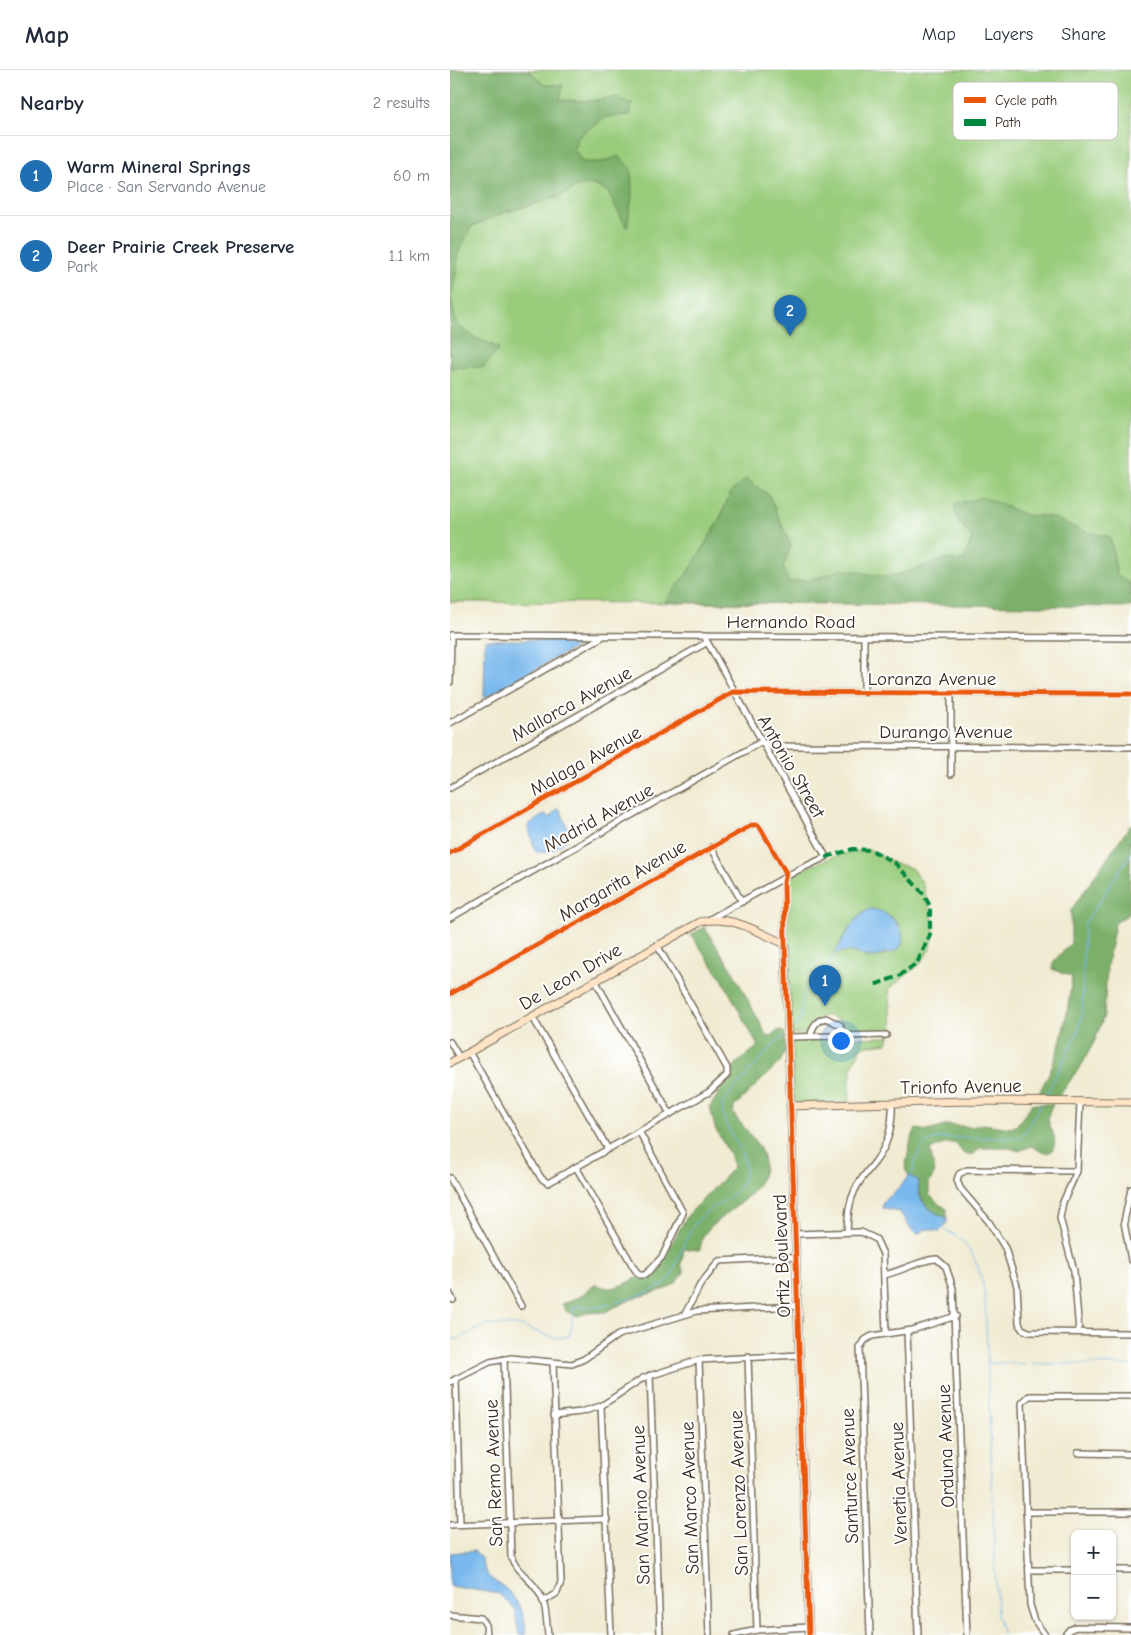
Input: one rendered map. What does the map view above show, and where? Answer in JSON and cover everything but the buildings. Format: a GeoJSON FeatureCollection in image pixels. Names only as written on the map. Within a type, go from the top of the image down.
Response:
{"type":"FeatureCollection","features":[{"type":"Feature","properties":{"kind":"street","name":"Hernando Road"},"geometry":{"type":"LineString","coordinates":[[451,635],[1131,638]]}},
{"type":"Feature","properties":{"kind":"street"},"geometry":{"type":"LineString","coordinates":[[450,682],[451,635]]}},
{"type":"Feature","properties":{"kind":"street"},"geometry":{"type":"LineString","coordinates":[[450,723],[604,635]]}},
{"type":"Feature","properties":{"kind":"street","name":"Antonio Street"},"geometry":{"type":"LineString","coordinates":[[704,636],[733,692],[826,857]]}},
{"type":"Feature","properties":{"kind":"street"},"geometry":{"type":"LineString","coordinates":[[864,637],[864,693]]}},
{"type":"Feature","properties":{"kind":"street","name":"Mallorca Avenue"},"geometry":{"type":"LineString","coordinates":[[450,788],[706,643]]}},
{"type":"Feature","properties":{"kind":"street","name":"Loranza Avenue"},"geometry":{"type":"LineString","coordinates":[[733,692],[1131,694]]}},
{"type":"Feature","properties":{"kind":"street","name":"Malaga Avenue"},"geometry":{"type":"LineString","coordinates":[[450,853],[733,692]]}},
{"type":"Feature","properties":{"kind":"street"},"geometry":{"type":"LineString","coordinates":[[950,774],[951,693]]}},
{"type":"Feature","properties":{"kind":"street","name":"Durango Avenue"},"geometry":{"type":"LineString","coordinates":[[761,742],[770,746],[1131,747]]}},
{"type":"Feature","properties":{"kind":"street","name":"Madrid Avenue"},"geometry":{"type":"LineString","coordinates":[[450,918],[761,742]]}},
{"type":"Feature","properties":{"kind":"street","name":"Margarita Avenue"},"geometry":{"type":"LineString","coordinates":[[450,994],[752,825],[758,825],[786,876]]}},
{"type":"Feature","properties":{"kind":"street"},"geometry":{"type":"LineString","coordinates":[[711,847],[742,902]]}},
{"type":"Feature","properties":{"kind":"street","name":"De Leon Drive"},"geometry":{"type":"LineString","coordinates":[[450,1062],[657,945],[742,902],[786,876],[826,857]]}},
{"type":"Feature","properties":{"kind":"street","name":"Ortiz Boulevard"},"geometry":{"type":"LineString","coordinates":[[786,876],[785,944],[809,1631]]}},
{"type":"Feature","properties":{"kind":"street"},"geometry":{"type":"LineString","coordinates":[[707,920],[732,922],[785,944]]}},
{"type":"Feature","properties":{"kind":"street"},"geometry":{"type":"LineString","coordinates":[[469,1052],[545,1182],[550,1182],[710,1092],[727,1075],[727,1068],[657,945]]}},
{"type":"Feature","properties":{"kind":"street"},"geometry":{"type":"LineString","coordinates":[[595,980],[670,1114]]}},
{"type":"Feature","properties":{"kind":"street"},"geometry":{"type":"LineString","coordinates":[[532,1016],[608,1149]]}},
{"type":"Feature","properties":{"kind":"street"},"geometry":{"type":"LineString","coordinates":[[811,1036],[814,1025],[820,1019],[826,1018],[837,1022],[844,1036]]}},
{"type":"Feature","properties":{"kind":"street"},"geometry":{"type":"LineString","coordinates":[[788,1037],[886,1035]]}},
{"type":"Feature","properties":{"kind":"street"},"geometry":{"type":"LineString","coordinates":[[450,1042],[459,1057]]}},
{"type":"Feature","properties":{"kind":"street"},"geometry":{"type":"LineString","coordinates":[[847,1232],[848,1215],[854,1192],[879,1156],[888,1137],[892,1117],[892,1102]]}},
{"type":"Feature","properties":{"kind":"street","name":"Trionfo Avenue"},"geometry":{"type":"LineString","coordinates":[[790,1106],[892,1102],[1131,1102]]}},
{"type":"Feature","properties":{"kind":"street"},"geometry":{"type":"LineString","coordinates":[[1079,1332],[1074,1271],[1060,1218],[1063,1202],[1077,1171],[1080,1102]]}},
{"type":"Feature","properties":{"kind":"street"},"geometry":{"type":"LineString","coordinates":[[576,1167],[634,1268],[641,1276],[645,1275],[662,1257],[682,1218],[683,1211],[639,1131]]}},
{"type":"Feature","properties":{"kind":"street"},"geometry":{"type":"LineString","coordinates":[[1077,1171],[967,1170],[959,1174],[957,1180],[958,1186],[990,1222],[1009,1257],[1017,1286],[1020,1327],[1029,1332],[1131,1333]]}},
{"type":"Feature","properties":{"kind":"street"},"geometry":{"type":"LineString","coordinates":[[450,1178],[521,1306]]}},
{"type":"Feature","properties":{"kind":"street"},"geometry":{"type":"LineString","coordinates":[[1131,1189],[1124,1222],[1131,1260]]}},
{"type":"Feature","properties":{"kind":"street"},"geometry":{"type":"LineString","coordinates":[[795,1234],[864,1233],[876,1239],[883,1251],[886,1333]]}},
{"type":"Feature","properties":{"kind":"street"},"geometry":{"type":"LineString","coordinates":[[685,1314],[700,1285],[719,1261],[796,1257]]}},
{"type":"Feature","properties":{"kind":"street","name":"Orduna Avenue"},"geometry":{"type":"LineString","coordinates":[[884,1275],[903,1271],[928,1260],[939,1260],[950,1276],[956,1316],[967,1635]]}},
{"type":"Feature","properties":{"kind":"street"},"geometry":{"type":"LineString","coordinates":[[450,1294],[453,1300]]}},
{"type":"Feature","properties":{"kind":"street"},"geometry":{"type":"LineString","coordinates":[[450,1382],[490,1362],[504,1359],[524,1357],[567,1365],[577,1363],[614,1337],[685,1314],[712,1309],[797,1306]]}},
{"type":"Feature","properties":{"kind":"street","name":"Santurce Avenue"},"geometry":{"type":"LineString","coordinates":[[870,1635],[859,1354],[862,1344],[868,1338],[886,1333],[907,1331],[956,1316]]}},
{"type":"Feature","properties":{"kind":"street","name":"Venetia Avenue"},"geometry":{"type":"LineString","coordinates":[[907,1331],[918,1635]]}},
{"type":"Feature","properties":{"kind":"street"},"geometry":{"type":"LineString","coordinates":[[554,1415],[581,1412],[601,1406],[633,1383],[650,1375],[699,1360],[748,1356],[800,1355]]}},
{"type":"Feature","properties":{"kind":"street","name":"San Lorenzo Avenue"},"geometry":{"type":"LineString","coordinates":[[748,1356],[758,1630]]}},
{"type":"Feature","properties":{"kind":"street","name":"San Remo Avenue"},"geometry":{"type":"LineString","coordinates":[[504,1359],[513,1562],[536,1587],[544,1602],[548,1635]]}},
{"type":"Feature","properties":{"kind":"street","name":"San Marco Avenue"},"geometry":{"type":"LineString","coordinates":[[699,1360],[709,1635]]}},
{"type":"Feature","properties":{"kind":"street"},"geometry":{"type":"LineString","coordinates":[[544,1602],[556,1594],[561,1586],[552,1363]]}},
{"type":"Feature","properties":{"kind":"street","name":"San Marino Avenue"},"geometry":{"type":"LineString","coordinates":[[650,1375],[660,1635]]}},
{"type":"Feature","properties":{"kind":"street"},"geometry":{"type":"LineString","coordinates":[[456,1379],[460,1524]]}},
{"type":"Feature","properties":{"kind":"street"},"geometry":{"type":"LineString","coordinates":[[1046,1635],[1037,1625],[1031,1611],[1022,1403],[1024,1399],[1030,1396],[1131,1396]]}},
{"type":"Feature","properties":{"kind":"street"},"geometry":{"type":"LineString","coordinates":[[601,1406],[611,1635]]}},
{"type":"Feature","properties":{"kind":"street"},"geometry":{"type":"LineString","coordinates":[[1078,1453],[1131,1454]]}},
{"type":"Feature","properties":{"kind":"street"},"geometry":{"type":"LineString","coordinates":[[1026,1512],[1131,1512]]}},
{"type":"Feature","properties":{"kind":"street"},"geometry":{"type":"LineString","coordinates":[[450,1525],[607,1519]]}},
{"type":"Feature","properties":{"kind":"street"},"geometry":{"type":"LineString","coordinates":[[1029,1570],[1071,1570]]}},
{"type":"Feature","properties":{"kind":"street"},"geometry":{"type":"LineString","coordinates":[[1116,1570],[1131,1570]]}},
{"type":"Feature","properties":{"kind":"street"},"geometry":{"type":"LineString","coordinates":[[450,1615],[474,1616],[484,1621],[487,1635]]}},
{"type":"Feature","properties":{"kind":"street"},"geometry":{"type":"LineString","coordinates":[[1065,1635],[1069,1630],[1076,1627],[1131,1628]]}},
{"type":"Feature","properties":{"kind":"street"},"geometry":{"type":"LineString","coordinates":[[734,1635],[758,1630],[809,1631]]}},
{"type":"Feature","properties":{"kind":"green space"},"geometry":{"type":"Polygon","coordinates":[[[450,70],[1131,70],[1131,605],[450,602],[450,70]]]}},
{"type":"Feature","properties":{"kind":"green space"},"geometry":{"type":"Polygon","coordinates":[[[450,70],[528,70],[544,85],[563,85],[560,100],[591,101],[617,97],[632,104],[630,115],[606,117],[580,135],[574,148],[582,162],[602,162],[619,156],[631,169],[632,195],[627,228],[607,191],[594,185],[579,186],[559,197],[503,213],[471,227],[457,256],[457,270],[451,298],[457,325],[476,338],[499,348],[484,367],[450,368],[450,70]]]}},
{"type":"Feature","properties":{"kind":"green space"},"geometry":{"type":"Polygon","coordinates":[[[746,479],[769,495],[791,546],[783,567],[788,582],[814,579],[843,569],[885,577],[907,572],[943,559],[964,560],[972,537],[958,521],[954,504],[983,497],[1026,515],[1051,517],[1083,531],[1110,537],[1117,575],[1131,585],[1131,607],[665,602],[691,568],[718,522],[731,492],[746,479]]]}},
{"type":"Feature","properties":{"kind":"green space"},"geometry":{"type":"Polygon","coordinates":[[[1131,824],[1129,914],[1115,923],[1107,966],[1104,1016],[1095,1040],[1083,1063],[1057,1099],[1035,1099],[1056,1055],[1064,1025],[1072,977],[1052,969],[1054,961],[1071,943],[1071,910],[1131,824]]]}},
{"type":"Feature","properties":{"kind":"green space"},"geometry":{"type":"Polygon","coordinates":[[[871,850],[893,863],[911,868],[922,882],[933,919],[934,935],[930,949],[920,964],[889,989],[893,1029],[887,1043],[864,1046],[859,1052],[851,1072],[850,1102],[793,1104],[791,1039],[889,1037],[889,1032],[845,1033],[839,1020],[826,1015],[814,1021],[809,1034],[791,1034],[787,878],[828,859],[871,850]],[[865,911],[857,919],[843,937],[836,954],[847,951],[869,958],[899,948],[901,931],[899,924],[889,916],[865,911]]]}},
{"type":"Feature","properties":{"kind":"green space"},"geometry":{"type":"Polygon","coordinates":[[[704,927],[730,966],[768,1038],[779,1030],[785,1033],[785,1052],[780,1062],[734,1107],[733,1113],[761,1151],[764,1165],[762,1177],[756,1188],[747,1198],[706,1232],[700,1250],[684,1249],[681,1265],[684,1272],[676,1283],[666,1289],[632,1299],[605,1312],[587,1313],[577,1316],[566,1311],[562,1304],[580,1296],[596,1284],[612,1288],[621,1286],[636,1278],[646,1277],[664,1258],[687,1216],[733,1168],[731,1157],[715,1128],[710,1107],[736,1064],[758,1046],[722,979],[691,935],[704,927]]]}},
{"type":"Feature","properties":{"kind":"green space"},"geometry":{"type":"Polygon","coordinates":[[[1032,1104],[1053,1104],[1048,1118],[1054,1138],[1052,1151],[1044,1152],[1031,1146],[1019,1151],[1010,1148],[980,1148],[974,1154],[964,1154],[955,1143],[944,1144],[930,1150],[935,1172],[929,1183],[929,1194],[937,1203],[947,1209],[947,1218],[926,1206],[912,1176],[909,1176],[905,1169],[911,1139],[916,1129],[928,1131],[948,1125],[971,1127],[983,1124],[1011,1128],[1017,1125],[1032,1104]]]}},
{"type":"Feature","properties":{"kind":"water"},"geometry":{"type":"Polygon","coordinates":[[[485,640],[589,640],[484,698],[485,640]]]}},
{"type":"Feature","properties":{"kind":"water"},"geometry":{"type":"Polygon","coordinates":[[[557,809],[560,809],[566,824],[567,840],[549,852],[535,851],[528,825],[545,814],[550,818],[557,809]]]}},
{"type":"Feature","properties":{"kind":"water"},"geometry":{"type":"Polygon","coordinates":[[[869,909],[885,913],[892,918],[901,931],[902,945],[896,951],[876,957],[868,957],[852,952],[834,954],[856,919],[869,909]]]}},
{"type":"Feature","properties":{"kind":"water"},"geometry":{"type":"Polygon","coordinates":[[[909,1176],[918,1180],[918,1188],[925,1205],[947,1218],[947,1223],[940,1231],[926,1229],[918,1234],[912,1230],[899,1212],[882,1208],[883,1201],[892,1195],[909,1176]]]}},
{"type":"Feature","properties":{"kind":"water"},"geometry":{"type":"Polygon","coordinates":[[[474,1551],[481,1559],[489,1576],[506,1589],[518,1604],[525,1623],[525,1635],[519,1635],[515,1610],[499,1594],[450,1586],[450,1553],[474,1551]]]}},
{"type":"Feature","properties":{"kind":"waterway"},"geometry":{"type":"LineString","coordinates":[[1044,1099],[1077,1034],[1082,1017],[1084,925],[1131,853]]}},
{"type":"Feature","properties":{"kind":"waterway"},"geometry":{"type":"LineString","coordinates":[[793,1029],[801,1018],[802,997],[813,980],[827,967],[834,954]]}},
{"type":"Feature","properties":{"kind":"waterway"},"geometry":{"type":"LineString","coordinates":[[450,1339],[457,1339],[486,1325],[517,1325],[556,1338],[570,1336],[574,1306],[597,1307],[648,1292],[666,1283],[674,1271],[695,1223],[734,1193],[743,1180],[745,1162],[725,1121],[723,1102],[774,1044],[784,1036]]}},
{"type":"Feature","properties":{"kind":"waterway"},"geometry":{"type":"LineString","coordinates":[[911,1177],[919,1152],[926,1143],[939,1138],[1022,1137],[1041,1104]]}},
{"type":"Feature","properties":{"kind":"waterway"},"geometry":{"type":"LineString","coordinates":[[941,1228],[960,1239],[967,1247],[977,1265],[985,1296],[997,1615],[1003,1635]]}},
{"type":"Feature","properties":{"kind":"waterway"},"geometry":{"type":"LineString","coordinates":[[988,1363],[1131,1365]]}},
{"type":"Feature","properties":{"kind":"marked path"},"geometry":{"type":"LineString","coordinates":[[826,857],[853,849],[871,850],[895,863],[922,892],[930,906],[930,935],[917,963],[899,976],[874,985]]}},
{"type":"Feature","properties":{"kind":"cycle path"},"geometry":{"type":"LineString","coordinates":[[450,853],[733,692],[1131,694]]}},
{"type":"Feature","properties":{"kind":"cycle path"},"geometry":{"type":"LineString","coordinates":[[450,994],[752,825],[758,825],[761,829],[786,873],[784,882],[785,944],[809,1635]]}},
{"type":"Feature","properties":{"kind":"place","name":"Deer Prairie Creek Preserve"},"geometry":{"type":"Point","coordinates":[790,336]}},
{"type":"Feature","properties":{"kind":"place","name":"Warm Mineral Springs"},"geometry":{"type":"Point","coordinates":[825,1006]}}]}
